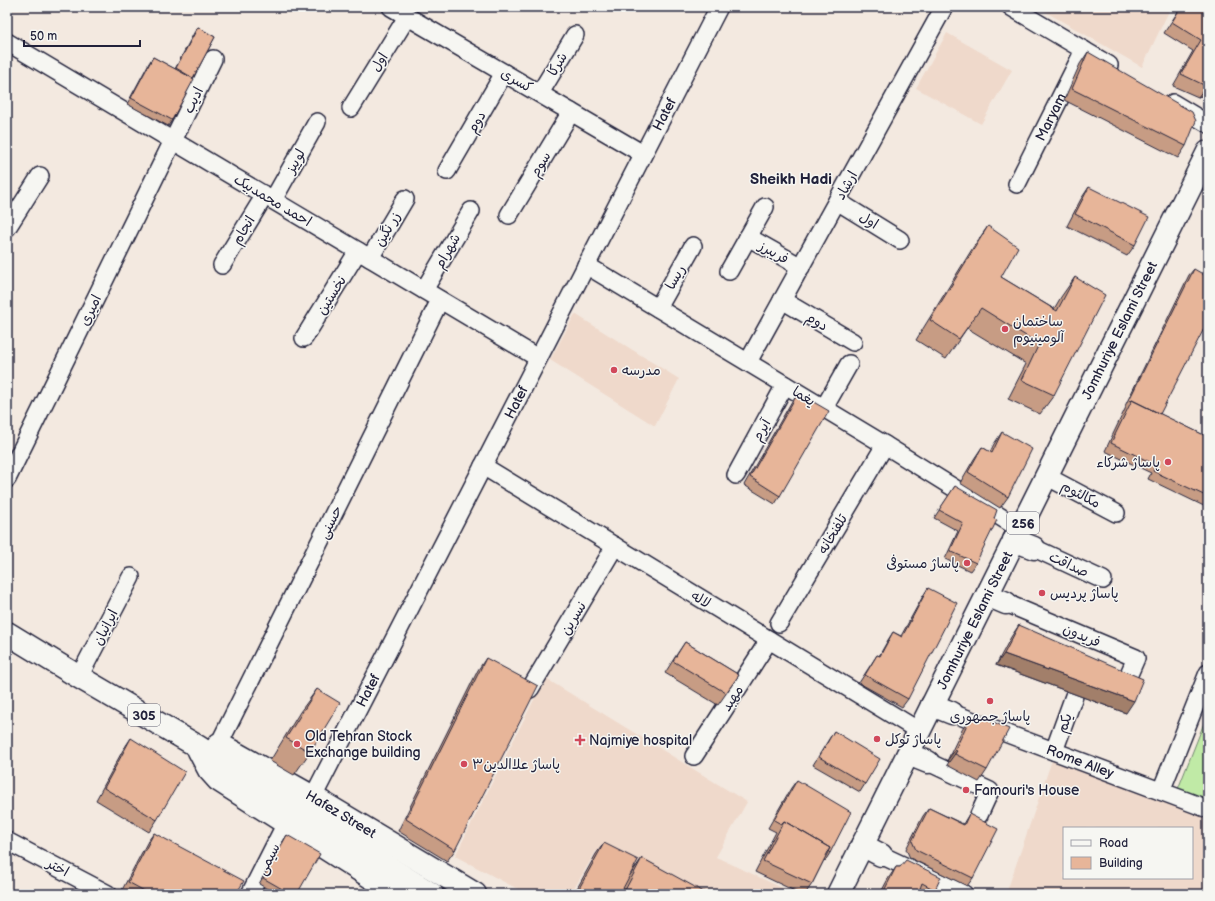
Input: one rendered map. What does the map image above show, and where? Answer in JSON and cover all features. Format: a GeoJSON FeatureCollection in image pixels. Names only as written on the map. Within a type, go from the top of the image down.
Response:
{"type":"FeatureCollection","features":[{"type":"Feature","properties":{"kind":"main road","name":"Jomhuriye Eslami Street"},"geometry":{"type":"LineString","coordinates":[[838,894],[932,705],[997,599],[1023,539],[1046,476],[1208,152]]}},
{"type":"Feature","properties":{"kind":"main road","name":"Hafez Street"},"geometry":{"type":"LineString","coordinates":[[7,633],[79,677],[209,749],[313,797],[475,894]]}},
{"type":"Feature","properties":{"kind":"main road"},"geometry":{"type":"LineString","coordinates":[[932,705],[952,713]]}},
{"type":"Feature","properties":{"kind":"main road","name":"Hafez Street"},"geometry":{"type":"LineString","coordinates":[[209,749],[279,799],[432,894]]}},
{"type":"Feature","properties":{"kind":"main road"},"geometry":{"type":"LineString","coordinates":[[209,749],[209,770],[218,780],[397,894]]}},
{"type":"Feature","properties":{"kind":"main road"},"geometry":{"type":"LineString","coordinates":[[908,754],[928,762]]}},
{"type":"Feature","properties":{"kind":"main road"},"geometry":{"type":"LineString","coordinates":[[862,846],[881,855]]}},
{"type":"Feature","properties":{"kind":"street","name":"کسری"},"geometry":{"type":"LineString","coordinates":[[391,7],[643,154]]}},
{"type":"Feature","properties":{"kind":"street","name":"Hatef"},"geometry":{"type":"LineString","coordinates":[[313,797],[719,7]]}},
{"type":"Feature","properties":{"kind":"street","name":"ارشاد"},"geometry":{"type":"LineString","coordinates":[[748,362],[944,7]]}},
{"type":"Feature","properties":{"kind":"street"},"geometry":{"type":"LineString","coordinates":[[1011,7],[1123,73]]}},
{"type":"Feature","properties":{"kind":"street","name":"اول"},"geometry":{"type":"LineString","coordinates":[[351,108],[407,16]]}},
{"type":"Feature","properties":{"kind":"street","name":"شرکا"},"geometry":{"type":"LineString","coordinates":[[540,93],[575,35]]}},
{"type":"Feature","properties":{"kind":"street","name":"احمد محمدبیک"},"geometry":{"type":"LineString","coordinates":[[7,42],[538,358]]}},
{"type":"Feature","properties":{"kind":"street","name":"Maryam"},"geometry":{"type":"LineString","coordinates":[[1017,184],[1084,50]]}},
{"type":"Feature","properties":{"kind":"street","name":"ادیب"},"geometry":{"type":"LineString","coordinates":[[173,140],[213,59]]}},
{"type":"Feature","properties":{"kind":"street","name":"دوم"},"geometry":{"type":"LineString","coordinates":[[447,171],[504,73]]}},
{"type":"Feature","properties":{"kind":"street"},"geometry":{"type":"LineString","coordinates":[[1162,96],[1208,124]]}},
{"type":"Feature","properties":{"kind":"street","name":"سوم"},"geometry":{"type":"LineString","coordinates":[[509,215],[571,112]]}},
{"type":"Feature","properties":{"kind":"street","name":"لوییز"},"geometry":{"type":"LineString","coordinates":[[269,198],[317,122]]}},
{"type":"Feature","properties":{"kind":"street","name":"امیری"},"geometry":{"type":"LineString","coordinates":[[7,480],[173,140]]}},
{"type":"Feature","properties":{"kind":"street"},"geometry":{"type":"LineString","coordinates":[[7,228],[40,176]]}},
{"type":"Feature","properties":{"kind":"street","name":"انجام"},"geometry":{"type":"LineString","coordinates":[[222,265],[269,198]]}},
{"type":"Feature","properties":{"kind":"street","name":"زر نگین"},"geometry":{"type":"LineString","coordinates":[[364,255],[405,199]]}},
{"type":"Feature","properties":{"kind":"street","name":"اول"},"geometry":{"type":"LineString","coordinates":[[837,201],[900,240]]}},
{"type":"Feature","properties":{"kind":"street"},"geometry":{"type":"LineString","coordinates":[[729,270],[765,206]]}},
{"type":"Feature","properties":{"kind":"street","name":"شهرام"},"geometry":{"type":"LineString","coordinates":[[424,290],[471,211]]}},
{"type":"Feature","properties":{"kind":"street","name":"فریبرز"},"geometry":{"type":"LineString","coordinates":[[748,237],[801,267]]}},
{"type":"Feature","properties":{"kind":"street","name":"ریسا"},"geometry":{"type":"LineString","coordinates":[[658,308],[693,246]]}},
{"type":"Feature","properties":{"kind":"street","name":"نخستین"},"geometry":{"type":"LineString","coordinates":[[304,338],[364,255]]}},
{"type":"Feature","properties":{"kind":"street","name":"یغما"},"geometry":{"type":"LineString","coordinates":[[586,264],[885,445],[1023,539]]}},
{"type":"Feature","properties":{"kind":"street","name":"حسنی"},"geometry":{"type":"LineString","coordinates":[[209,749],[440,300]]}},
{"type":"Feature","properties":{"kind":"street","name":"دوم"},"geometry":{"type":"LineString","coordinates":[[782,300],[853,342]]}},
{"type":"Feature","properties":{"kind":"street"},"geometry":{"type":"LineString","coordinates":[[824,408],[849,364]]}},
{"type":"Feature","properties":{"kind":"street","name":"آیرم"},"geometry":{"type":"LineString","coordinates":[[736,475],[785,385]]}},
{"type":"Feature","properties":{"kind":"street","name":"تلفنخانه"},"geometry":{"type":"LineString","coordinates":[[779,623],[885,445]]}},
{"type":"Feature","properties":{"kind":"street","name":"لاله"},"geometry":{"type":"LineString","coordinates":[[483,466],[919,731]]}},
{"type":"Feature","properties":{"kind":"street","name":"مکالئوم"},"geometry":{"type":"LineString","coordinates":[[1046,476],[1116,513]]}},
{"type":"Feature","properties":{"kind":"street","name":"صداقت"},"geometry":{"type":"LineString","coordinates":[[1023,539],[1103,580]]}},
{"type":"Feature","properties":{"kind":"street","name":"نسرین"},"geometry":{"type":"LineString","coordinates":[[530,689],[615,546]]}},
{"type":"Feature","properties":{"kind":"street","name":"ایرانیان"},"geometry":{"type":"LineString","coordinates":[[79,677],[131,577]]}},
{"type":"Feature","properties":{"kind":"street","name":"فریدون"},"geometry":{"type":"LineString","coordinates":[[997,599],[1136,658],[1126,681]]}},
{"type":"Feature","properties":{"kind":"street","name":"مهبد"},"geometry":{"type":"LineString","coordinates":[[694,756],[769,640]]}},
{"type":"Feature","properties":{"kind":"street"},"geometry":{"type":"LineString","coordinates":[[1161,792],[1208,673]]}},
{"type":"Feature","properties":{"kind":"street","name":"یکم"},"geometry":{"type":"LineString","coordinates":[[1054,751],[1074,696]]}},
{"type":"Feature","properties":{"kind":"street","name":"Rome Alley"},"geometry":{"type":"LineString","coordinates":[[952,713],[1208,809]]}},
{"type":"Feature","properties":{"kind":"street"},"geometry":{"type":"LineString","coordinates":[[928,762],[990,791],[979,815]]}},
{"type":"Feature","properties":{"kind":"street","name":"سیمی"},"geometry":{"type":"LineString","coordinates":[[250,894],[286,823]]}},
{"type":"Feature","properties":{"kind":"street","name":"اختر"},"geometry":{"type":"LineString","coordinates":[[9,845],[108,894]]}},
{"type":"Feature","properties":{"kind":"street"},"geometry":{"type":"LineString","coordinates":[[881,855],[964,894]]}},
{"type":"Feature","properties":{"kind":"shaded area"},"geometry":{"type":"Polygon","coordinates":[[[1037,7],[1171,7],[1142,67],[1037,7]]]}},
{"type":"Feature","properties":{"kind":"shaded area"},"geometry":{"type":"Polygon","coordinates":[[[947,33],[1012,70],[981,124],[916,88],[947,33]]]}},
{"type":"Feature","properties":{"kind":"shaded area","name":"مدرسه"},"geometry":{"type":"Polygon","coordinates":[[[575,314],[679,379],[655,426],[550,360],[575,314]]]}},
{"type":"Feature","properties":{"kind":"shaded area","name":"Najmiye hospital"},"geometry":{"type":"Polygon","coordinates":[[[545,678],[747,802],[716,857],[795,894],[672,894],[596,851],[571,894],[527,894],[455,856],[545,678]]]}},
{"type":"Feature","properties":{"kind":"shaded area"},"geometry":{"type":"Polygon","coordinates":[[[1052,760],[1208,818],[1208,894],[1006,894],[1052,760]]]}},
{"type":"Feature","properties":{"kind":"green space"},"geometry":{"type":"Polygon","coordinates":[[[1208,713],[1208,800],[1178,789],[1208,713]]]}},
{"type":"Feature","properties":{"kind":"building"},"geometry":{"type":"Polygon","coordinates":[[[1181,7],[1203,7],[1208,10],[1208,85],[1206,86],[1181,74],[1201,40],[1172,22],[1181,7]]]}},
{"type":"Feature","properties":{"kind":"building"},"geometry":{"type":"Polygon","coordinates":[[[198,27],[215,37],[193,78],[176,68],[198,27]]]}},
{"type":"Feature","properties":{"kind":"building"},"geometry":{"type":"Polygon","coordinates":[[[1088,52],[1192,112],[1196,121],[1186,146],[1072,89],[1088,52]]]}},
{"type":"Feature","properties":{"kind":"building"},"geometry":{"type":"Polygon","coordinates":[[[153,57],[194,79],[172,120],[131,98],[153,57]]]}},
{"type":"Feature","properties":{"kind":"building"},"geometry":{"type":"Polygon","coordinates":[[[1089,187],[1149,217],[1135,245],[1075,214],[1089,187]]]}},
{"type":"Feature","properties":{"kind":"building","name":"ساختمان آلومینیوم"},"geometry":{"type":"Polygon","coordinates":[[[988,226],[1018,247],[1001,277],[1057,311],[1075,277],[1105,295],[1054,395],[1022,380],[1039,344],[981,308],[959,339],[930,320],[988,226]]]}},
{"type":"Feature","properties":{"kind":"building"},"geometry":{"type":"Polygon","coordinates":[[[1194,269],[1208,277],[1208,321],[1160,414],[1132,400],[1129,400],[1194,269]]]}},
{"type":"Feature","properties":{"kind":"building"},"geometry":{"type":"Polygon","coordinates":[[[798,393],[829,411],[780,496],[750,477],[798,393]]]}},
{"type":"Feature","properties":{"kind":"building","name":"پاساژ شرکاء"},"geometry":{"type":"Polygon","coordinates":[[[1132,400],[1208,437],[1208,497],[1153,471],[1156,465],[1111,443],[1132,400]]]}},
{"type":"Feature","properties":{"kind":"building"},"geometry":{"type":"Polygon","coordinates":[[[1002,432],[1032,449],[1008,497],[968,472],[982,447],[992,453],[1002,432]]]}},
{"type":"Feature","properties":{"kind":"building"},"geometry":{"type":"Polygon","coordinates":[[[955,486],[997,510],[994,519],[997,520],[976,563],[950,551],[963,523],[939,510],[955,486]]]}},
{"type":"Feature","properties":{"kind":"building"},"geometry":{"type":"Polygon","coordinates":[[[928,588],[957,603],[908,699],[865,675],[877,655],[880,656],[893,632],[902,637],[928,588]]]}},
{"type":"Feature","properties":{"kind":"building"},"geometry":{"type":"Polygon","coordinates":[[[1019,625],[1143,679],[1134,701],[1004,654],[1019,625]]]}},
{"type":"Feature","properties":{"kind":"building"},"geometry":{"type":"Polygon","coordinates":[[[685,642],[739,675],[726,693],[673,661],[685,642]]]}},
{"type":"Feature","properties":{"kind":"building","name":"پاساژ علاالدین۳"},"geometry":{"type":"Polygon","coordinates":[[[486,658],[538,686],[455,850],[406,819],[486,658]]]}},
{"type":"Feature","properties":{"kind":"building"},"geometry":{"type":"Polygon","coordinates":[[[317,689],[340,703],[310,752],[286,738],[317,689]]]}},
{"type":"Feature","properties":{"kind":"building"},"geometry":{"type":"Polygon","coordinates":[[[975,716],[981,720],[982,717],[1009,729],[987,770],[955,754],[957,751],[955,750],[970,718],[973,720],[975,716]]]}},
{"type":"Feature","properties":{"kind":"building"},"geometry":{"type":"Polygon","coordinates":[[[834,731],[880,759],[865,784],[819,757],[834,731]]]}},
{"type":"Feature","properties":{"kind":"building"},"geometry":{"type":"Polygon","coordinates":[[[131,738],[185,772],[157,820],[104,788],[131,738]]]}},
{"type":"Feature","properties":{"kind":"building"},"geometry":{"type":"Polygon","coordinates":[[[797,780],[851,812],[830,853],[828,851],[830,848],[784,821],[781,824],[774,820],[797,780]]]}},
{"type":"Feature","properties":{"kind":"building"},"geometry":{"type":"Polygon","coordinates":[[[929,808],[964,825],[969,814],[998,829],[973,878],[916,850],[912,841],[929,808]]]}},
{"type":"Feature","properties":{"kind":"building"},"geometry":{"type":"Polygon","coordinates":[[[784,821],[830,848],[812,884],[763,861],[784,821]]]}},
{"type":"Feature","properties":{"kind":"building"},"geometry":{"type":"Polygon","coordinates":[[[154,833],[244,881],[236,894],[150,894],[128,882],[154,833]]]}},
{"type":"Feature","properties":{"kind":"building"},"geometry":{"type":"Polygon","coordinates":[[[287,835],[320,854],[297,894],[291,894],[263,878],[287,835]]]}},
{"type":"Feature","properties":{"kind":"building"},"geometry":{"type":"Polygon","coordinates":[[[604,843],[638,860],[620,894],[576,894],[604,843]]]}},
{"type":"Feature","properties":{"kind":"building"},"geometry":{"type":"Polygon","coordinates":[[[642,858],[704,892],[703,894],[623,894],[642,858]]]}},
{"type":"Feature","properties":{"kind":"building"},"geometry":{"type":"Polygon","coordinates":[[[906,860],[941,877],[935,890],[922,883],[918,894],[886,894],[884,891],[896,867],[900,867],[906,860]]]}},
{"type":"Feature","properties":{"kind":"place","name":"ساختمان آلومینیوم"},"geometry":{"type":"Point","coordinates":[1005,329]}},
{"type":"Feature","properties":{"kind":"place","name":"مدرسه"},"geometry":{"type":"Point","coordinates":[614,370]}},
{"type":"Feature","properties":{"kind":"place","name":"پاساژ شرکاء"},"geometry":{"type":"Point","coordinates":[1168,462]}},
{"type":"Feature","properties":{"kind":"place","name":"پاساژ مستوفی"},"geometry":{"type":"Point","coordinates":[967,563]}},
{"type":"Feature","properties":{"kind":"place","name":"پاساژ پردیس"},"geometry":{"type":"Point","coordinates":[1042,593]}},
{"type":"Feature","properties":{"kind":"place","name":"پاساژ جمهوری"},"geometry":{"type":"Point","coordinates":[990,701]}},
{"type":"Feature","properties":{"kind":"place","name":"پاساژ توکل"},"geometry":{"type":"Point","coordinates":[877,739]}},
{"type":"Feature","properties":{"kind":"place","name":"Najmiye hospital"},"geometry":{"type":"Point","coordinates":[580,740]}},
{"type":"Feature","properties":{"kind":"place","name":"Old Tehran Stock Exchange building"},"geometry":{"type":"Point","coordinates":[297,744]}},
{"type":"Feature","properties":{"kind":"place","name":"پاساژ علاالدین۳"},"geometry":{"type":"Point","coordinates":[464,764]}},
{"type":"Feature","properties":{"kind":"place","name":"Famouri's House"},"geometry":{"type":"Point","coordinates":[966,790]}},
{"type":"Feature","properties":{"kind":"district","name":"Sheikh Hadi"},"geometry":{"type":"Point","coordinates":[791,179]}}]}
